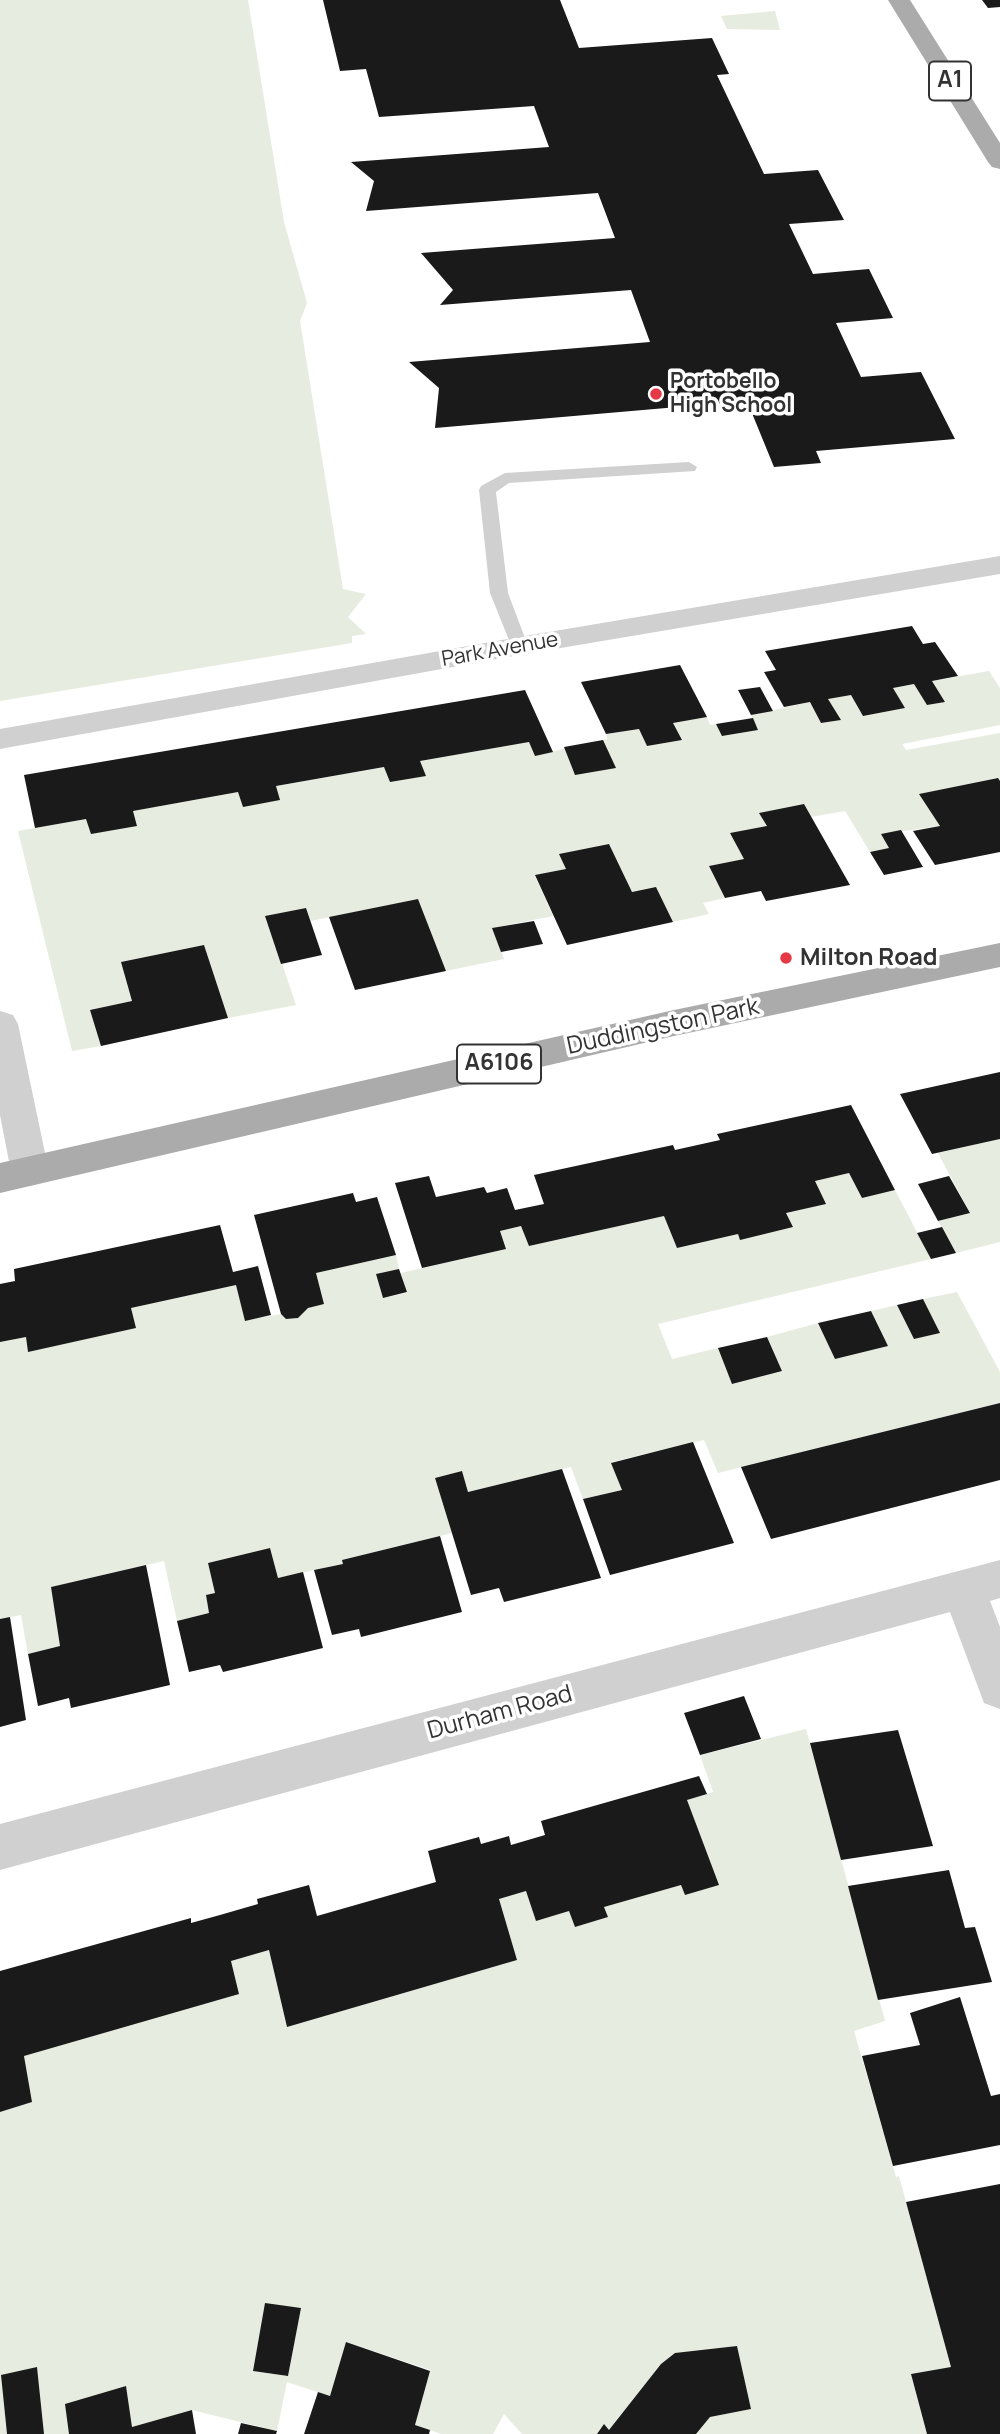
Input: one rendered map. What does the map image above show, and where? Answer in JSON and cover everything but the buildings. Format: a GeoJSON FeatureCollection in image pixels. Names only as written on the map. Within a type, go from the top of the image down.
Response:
{"type":"FeatureCollection","features":[{"type":"Feature","properties":{"kind":"main road","name":"A1"},"geometry":{"type":"LineString","coordinates":[[900,0],[1000,162]]}},
{"type":"Feature","properties":{"kind":"main road","name":"Duddingston Park"},"geometry":{"type":"LineString","coordinates":[[15,1175],[674,1023],[1000,956]]}},
{"type":"Feature","properties":{"kind":"street","name":"Park Avenue"},"geometry":{"type":"LineString","coordinates":[[0,739],[519,646],[1000,565]]}},
{"type":"Feature","properties":{"kind":"street"},"geometry":{"type":"LineString","coordinates":[[0,1024],[15,1175]]}},
{"type":"Feature","properties":{"kind":"street"},"geometry":{"type":"LineString","coordinates":[[982,1584],[1000,1688]]}},
{"type":"Feature","properties":{"kind":"street","name":"Durham Road"},"geometry":{"type":"LineString","coordinates":[[0,1847],[982,1584]]}},
{"type":"Feature","properties":{"kind":"lane"},"geometry":{"type":"LineString","coordinates":[[519,646],[499,593],[487,490],[505,478],[689,467]]}},
{"type":"Feature","properties":{"kind":"shaded area"},"geometry":{"type":"Polygon","coordinates":[[[0,0],[248,0],[284,222],[307,303],[300,321],[343,589],[366,594],[348,617],[366,634],[352,636],[352,643],[0,701],[0,0]]]}},
{"type":"Feature","properties":{"kind":"shaded area"},"geometry":{"type":"Polygon","coordinates":[[[775,11],[780,30],[727,29],[721,16],[775,11]]]}},
{"type":"Feature","properties":{"kind":"shaded area"},"geometry":{"type":"Polygon","coordinates":[[[989,671],[1000,688],[1000,725],[902,744],[906,750],[1000,733],[1000,781],[997,778],[920,794],[940,826],[882,834],[889,848],[870,852],[845,811],[811,817],[804,804],[760,813],[767,826],[744,859],[709,866],[725,898],[703,903],[709,914],[673,922],[656,887],[632,892],[609,844],[560,854],[566,869],[535,876],[553,916],[493,928],[504,959],[446,971],[418,899],[311,921],[306,908],[266,916],[296,1005],[228,1018],[204,945],[121,962],[132,1001],[91,1010],[101,1046],[72,1051],[18,831],[86,819],[137,825],[133,811],[238,792],[243,806],[279,800],[276,786],[529,742],[536,755],[607,739],[606,734],[639,729],[647,746],[681,740],[673,723],[707,717],[710,725],[716,724],[723,736],[758,730],[751,715],[810,702],[821,723],[840,720],[828,699],[851,695],[863,716],[905,708],[893,688],[914,684],[928,705],[945,702],[932,681],[989,671]]]}},
{"type":"Feature","properties":{"kind":"shaded area"},"geometry":{"type":"Polygon","coordinates":[[[1000,1139],[1000,1242],[956,1253],[938,1221],[970,1213],[938,1153],[1000,1139]]]}},
{"type":"Feature","properties":{"kind":"shaded area"},"geometry":{"type":"Polygon","coordinates":[[[849,1173],[862,1198],[895,1190],[931,1259],[658,1324],[672,1359],[718,1348],[733,1384],[782,1371],[767,1337],[818,1323],[835,1359],[888,1346],[871,1311],[897,1305],[914,1339],[939,1333],[923,1299],[957,1292],[1000,1372],[1000,1403],[718,1473],[704,1440],[612,1462],[622,1490],[583,1499],[571,1467],[468,1492],[462,1471],[435,1478],[452,1533],[343,1560],[343,1564],[278,1578],[270,1548],[208,1563],[215,1593],[206,1596],[209,1613],[177,1621],[164,1561],[51,1587],[60,1646],[28,1654],[21,1615],[0,1619],[0,1342],[26,1337],[28,1351],[136,1328],[131,1308],[236,1285],[246,1320],[281,1314],[286,1319],[298,1318],[308,1308],[324,1303],[316,1273],[396,1255],[399,1269],[376,1274],[383,1298],[407,1293],[401,1273],[506,1249],[500,1231],[521,1226],[530,1246],[664,1216],[677,1248],[738,1234],[740,1239],[793,1227],[786,1213],[825,1204],[815,1181],[849,1173]]]}},
{"type":"Feature","properties":{"kind":"shaded area"},"geometry":{"type":"Polygon","coordinates":[[[806,1729],[885,2021],[854,2031],[896,2177],[899,2176],[951,2367],[911,2374],[927,2434],[696,2434],[710,2417],[751,2409],[737,2346],[675,2354],[661,2364],[609,2430],[604,2425],[597,2434],[522,2434],[504,2414],[493,2434],[441,2434],[415,2425],[430,2370],[347,2342],[330,2396],[287,2382],[277,2431],[192,2410],[132,2427],[126,2387],[69,2434],[44,2434],[37,2367],[1,2376],[7,2434],[0,2434],[0,2112],[32,2102],[24,2056],[239,1993],[231,1961],[269,1950],[287,2027],[517,1960],[499,1899],[526,1891],[536,1921],[569,1911],[575,1927],[608,1917],[604,1907],[681,1885],[685,1895],[718,1885],[687,1800],[713,1792],[700,1755],[806,1729]],[[265,2304],[253,2371],[288,2376],[301,2308],[265,2304]]]}},
{"type":"Feature","properties":{"kind":"place","name":"Portobello High School"},"geometry":{"type":"Point","coordinates":[656,394]}},
{"type":"Feature","properties":{"kind":"place","name":"Milton Road"},"geometry":{"type":"Point","coordinates":[786,958]}}]}
